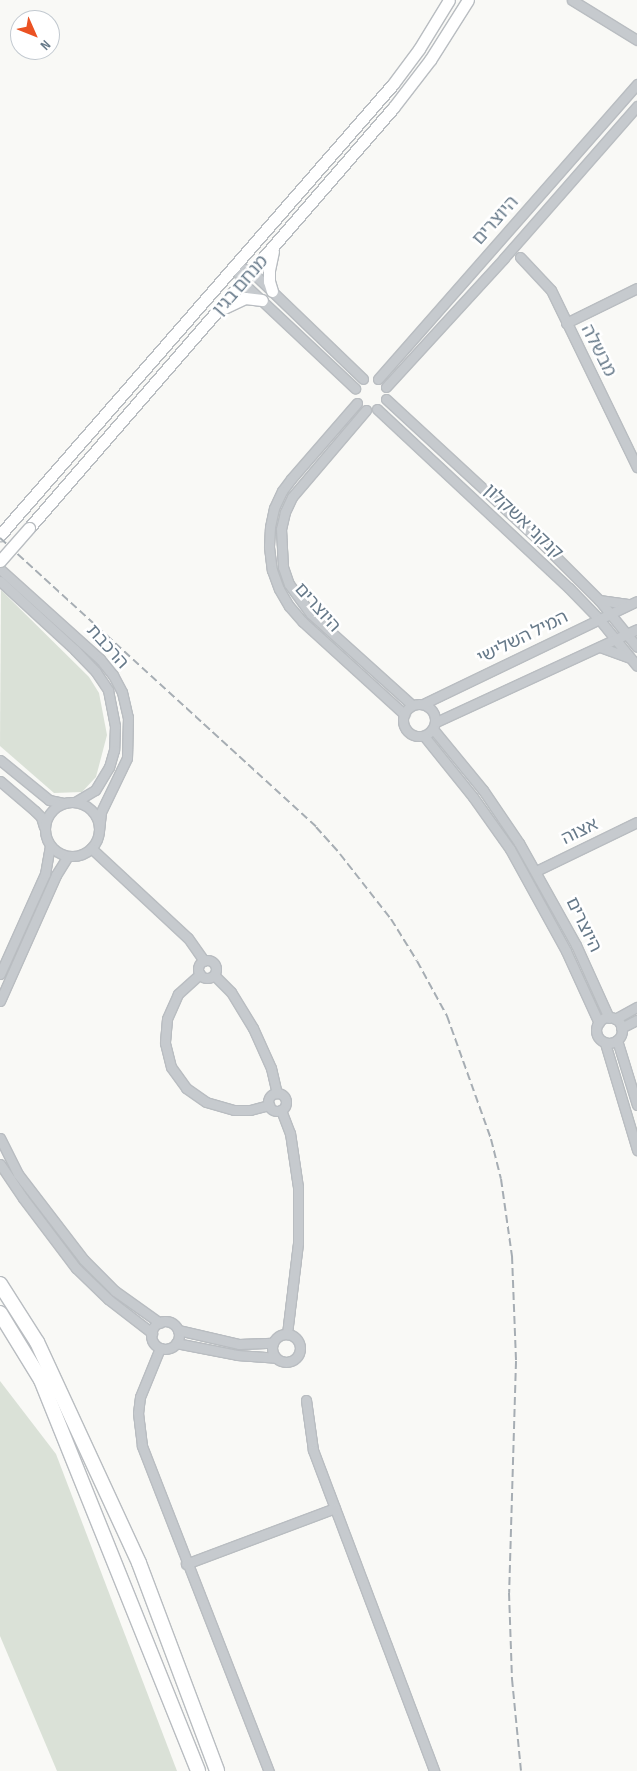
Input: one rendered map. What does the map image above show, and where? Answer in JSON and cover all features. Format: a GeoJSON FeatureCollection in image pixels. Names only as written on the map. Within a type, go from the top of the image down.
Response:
{"type":"FeatureCollection","features":[{"type":"Feature","properties":{"kind":"highway"},"geometry":{"type":"LineString","coordinates":[[0,1284],[37,1342],[139,1563],[217,1771]]}},
{"type":"Feature","properties":{"kind":"highway"},"geometry":{"type":"LineString","coordinates":[[0,1313],[41,1380],[198,1771]]}},
{"type":"Feature","properties":{"kind":"main road","name":"מנחם בגין"},"geometry":{"type":"LineString","coordinates":[[0,535],[393,84],[419,48],[449,0]]}},
{"type":"Feature","properties":{"kind":"main road","name":"מנחם בגין"},"geometry":{"type":"LineString","coordinates":[[0,561],[276,245],[409,87],[430,60],[468,0]]}},
{"type":"Feature","properties":{"kind":"main road"},"geometry":{"type":"LineString","coordinates":[[272,291],[269,281],[269,270],[276,245]]}},
{"type":"Feature","properties":{"kind":"main road"},"geometry":{"type":"LineString","coordinates":[[213,317],[230,304],[245,298],[262,300]]}},
{"type":"Feature","properties":{"kind":"street"},"geometry":{"type":"LineString","coordinates":[[572,0],[637,40]]}},
{"type":"Feature","properties":{"kind":"street","name":"היוצרים"},"geometry":{"type":"LineString","coordinates":[[378,379],[637,84]]}},
{"type":"Feature","properties":{"kind":"street","name":"היוצרים"},"geometry":{"type":"LineString","coordinates":[[386,387],[520,241],[637,106]]}},
{"type":"Feature","properties":{"kind":"street"},"geometry":{"type":"LineString","coordinates":[[504,258],[520,257],[520,241]]}},
{"type":"Feature","properties":{"kind":"street","name":"מבשלה"},"geometry":{"type":"LineString","coordinates":[[520,257],[548,284],[637,467]]}},
{"type":"Feature","properties":{"kind":"street"},"geometry":{"type":"LineString","coordinates":[[234,265],[252,272],[362,379]]}},
{"type":"Feature","properties":{"kind":"street"},"geometry":{"type":"LineString","coordinates":[[234,265],[244,282],[355,388],[357,403],[366,410],[378,409],[386,399],[386,387],[378,379],[368,377],[362,379],[355,388]]}},
{"type":"Feature","properties":{"kind":"street"},"geometry":{"type":"LineString","coordinates":[[566,323],[637,288]]}},
{"type":"Feature","properties":{"kind":"street","name":"קנקני אשקלון"},"geometry":{"type":"LineString","coordinates":[[386,399],[542,543],[599,600],[637,647]]}},
{"type":"Feature","properties":{"kind":"street","name":"היוצרים"},"geometry":{"type":"LineString","coordinates":[[357,403],[290,479],[282,491],[274,508],[270,527],[269,547],[272,570],[279,589],[289,606],[303,622],[404,714]]}},
{"type":"Feature","properties":{"kind":"street","name":"קנקני אשקלון"},"geometry":{"type":"LineString","coordinates":[[378,409],[520,540],[587,607],[637,666]]}},
{"type":"Feature","properties":{"kind":"street","name":"היוצרים"},"geometry":{"type":"LineString","coordinates":[[366,410],[292,497],[285,512],[281,529],[283,567],[289,584],[311,614],[412,705]]}},
{"type":"Feature","properties":{"kind":"street","name":"הרכבת"},"geometry":{"type":"LineString","coordinates":[[0,569],[100,659],[114,675],[122,692],[128,717],[127,758],[103,806],[99,831]]}},
{"type":"Feature","properties":{"kind":"street","name":"הרכבת"},"geometry":{"type":"LineString","coordinates":[[0,581],[75,650],[96,672],[108,690],[115,726],[114,750],[109,767],[95,790],[70,802]]}},
{"type":"Feature","properties":{"kind":"street"},"geometry":{"type":"LineString","coordinates":[[599,600],[618,605],[635,602]]}},
{"type":"Feature","properties":{"kind":"street","name":"המיל השלישי"},"geometry":{"type":"LineString","coordinates":[[423,704],[635,602]]}},
{"type":"Feature","properties":{"kind":"street"},"geometry":{"type":"LineString","coordinates":[[576,631],[584,618],[587,607]]}},
{"type":"Feature","properties":{"kind":"street"},"geometry":{"type":"LineString","coordinates":[[435,726],[432,709],[423,704],[412,705],[404,714],[403,724],[409,733],[415,736],[424,736],[435,726],[637,629]]}},
{"type":"Feature","properties":{"kind":"street"},"geometry":{"type":"LineString","coordinates":[[600,647],[630,658]]}},
{"type":"Feature","properties":{"kind":"street","name":"היוצרים"},"geometry":{"type":"LineString","coordinates":[[435,726],[483,790],[536,871],[576,945],[612,1018]]}},
{"type":"Feature","properties":{"kind":"street","name":"היוצרים"},"geometry":{"type":"LineString","coordinates":[[424,736],[473,797],[510,849],[566,951],[599,1023]]}},
{"type":"Feature","properties":{"kind":"street"},"geometry":{"type":"LineString","coordinates":[[0,760],[49,800],[70,802],[90,808],[95,815],[99,831],[91,848],[78,856],[68,856],[58,853],[50,846]]}},
{"type":"Feature","properties":{"kind":"street"},"geometry":{"type":"LineString","coordinates":[[0,781],[41,817],[50,846],[44,874],[0,974]]}},
{"type":"Feature","properties":{"kind":"street"},"geometry":{"type":"LineString","coordinates":[[45,830],[50,813],[70,802]]}},
{"type":"Feature","properties":{"kind":"street","name":"אצוה"},"geometry":{"type":"LineString","coordinates":[[536,871],[637,822]]}},
{"type":"Feature","properties":{"kind":"street"},"geometry":{"type":"LineString","coordinates":[[91,848],[188,938],[204,961],[214,962],[216,969],[214,975],[208,978],[200,974]]}},
{"type":"Feature","properties":{"kind":"street"},"geometry":{"type":"LineString","coordinates":[[0,1001],[56,875],[68,856]]}},
{"type":"Feature","properties":{"kind":"street"},"geometry":{"type":"LineString","coordinates":[[200,974],[199,966],[204,961]]}},
{"type":"Feature","properties":{"kind":"street"},"geometry":{"type":"LineString","coordinates":[[200,974],[178,994],[167,1019],[165,1043],[171,1066],[186,1088],[206,1102],[234,1110],[250,1110],[269,1105]]}},
{"type":"Feature","properties":{"kind":"street"},"geometry":{"type":"LineString","coordinates":[[214,975],[231,992],[253,1028],[271,1068],[277,1093]]}},
{"type":"Feature","properties":{"kind":"street"},"geometry":{"type":"LineString","coordinates":[[637,1007],[599,1023],[597,1036],[606,1042],[637,1150]]}},
{"type":"Feature","properties":{"kind":"street"},"geometry":{"type":"LineString","coordinates":[[606,1042],[617,1040],[621,1035],[621,1028],[612,1018]]}},
{"type":"Feature","properties":{"kind":"street"},"geometry":{"type":"LineString","coordinates":[[621,1028],[637,1020]]}},
{"type":"Feature","properties":{"kind":"street"},"geometry":{"type":"LineString","coordinates":[[617,1040],[635,1088],[637,1105]]}},
{"type":"Feature","properties":{"kind":"street"},"geometry":{"type":"LineString","coordinates":[[269,1105],[271,1096],[277,1093],[283,1095],[286,1102],[281,1110]]}},
{"type":"Feature","properties":{"kind":"street"},"geometry":{"type":"LineString","coordinates":[[269,1105],[274,1110],[281,1110]]}},
{"type":"Feature","properties":{"kind":"street"},"geometry":{"type":"LineString","coordinates":[[281,1110],[290,1133],[298,1187],[298,1243],[287,1334]]}},
{"type":"Feature","properties":{"kind":"street"},"geometry":{"type":"LineString","coordinates":[[0,1138],[18,1174],[84,1260],[115,1291],[160,1323]]}},
{"type":"Feature","properties":{"kind":"street"},"geometry":{"type":"LineString","coordinates":[[0,1164],[14,1186],[76,1268],[108,1298],[152,1333]]}},
{"type":"Feature","properties":{"kind":"street"},"geometry":{"type":"LineString","coordinates":[[178,1330],[179,1335],[176,1343],[171,1348],[160,1348],[153,1341],[152,1333],[155,1326],[160,1323],[170,1322],[178,1330],[239,1344],[273,1343]]}},
{"type":"Feature","properties":{"kind":"street"},"geometry":{"type":"LineString","coordinates":[[176,1343],[237,1355],[276,1358],[281,1361],[291,1360],[299,1353],[298,1342],[295,1338],[287,1334],[280,1335],[273,1343],[273,1353],[276,1358]]}},
{"type":"Feature","properties":{"kind":"street"},"geometry":{"type":"LineString","coordinates":[[160,1348],[140,1397],[139,1430],[145,1454],[186,1564],[269,1771]]}},
{"type":"Feature","properties":{"kind":"street"},"geometry":{"type":"LineString","coordinates":[[306,1400],[313,1450],[434,1771]]}},
{"type":"Feature","properties":{"kind":"street"},"geometry":{"type":"LineString","coordinates":[[186,1564],[335,1508]]}},
{"type":"Feature","properties":{"kind":"shaded area"},"geometry":{"type":"Polygon","coordinates":[[[1,590],[89,677],[99,693],[107,735],[96,777],[82,792],[54,793],[0,746],[1,590]]]}},
{"type":"Feature","properties":{"kind":"shaded area"},"geometry":{"type":"Polygon","coordinates":[[[0,1381],[56,1454],[177,1771],[57,1771],[0,1636],[0,1381]]]}},
{"type":"Feature","properties":{"kind":"railway"},"geometry":{"type":"LineString","coordinates":[[0,538],[316,827],[340,854],[391,919],[417,961],[447,1016],[491,1139],[501,1179],[512,1256],[516,1361],[509,1593],[512,1679],[521,1771]]}}]}
